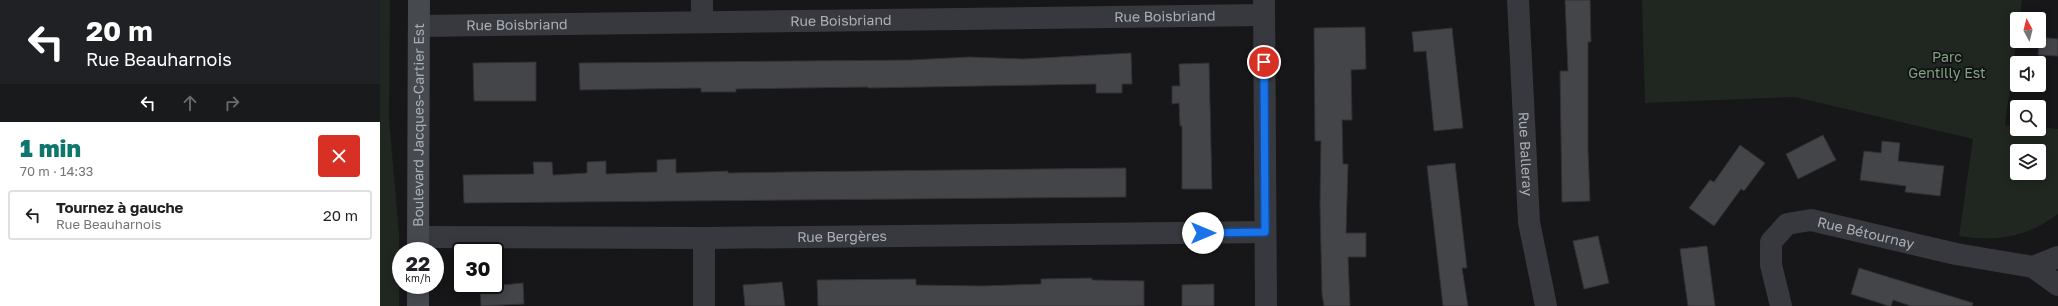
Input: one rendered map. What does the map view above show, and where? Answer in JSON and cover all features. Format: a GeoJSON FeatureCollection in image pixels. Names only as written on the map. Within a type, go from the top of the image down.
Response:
{"type":"FeatureCollection","features":[{"type":"Feature","properties":{"kind":"main road","name":"Boulevard Jacques-Cartier Est"},"geometry":{"type":"LineString","coordinates":[[418,242],[419,0]]}},
{"type":"Feature","properties":{"kind":"main road"},"geometry":{"type":"LineString","coordinates":[[418,294],[418,306]]}},
{"type":"Feature","properties":{"kind":"street"},"geometry":{"type":"LineString","coordinates":[[702,0],[702,22]]}},
{"type":"Feature","properties":{"kind":"street","name":"Rue Balleray"},"geometry":{"type":"LineString","coordinates":[[1518,0],[1530,222],[1546,306]]}},
{"type":"Feature","properties":{"kind":"street","name":"Rue Boisbriand"},"geometry":{"type":"LineString","coordinates":[[419,26],[702,22],[1264,8]]}},
{"type":"Feature","properties":{"kind":"street"},"geometry":{"type":"LineString","coordinates":[[1264,8],[1266,306]]}},
{"type":"Feature","properties":{"kind":"street","name":"Rue Bétournay"},"geometry":{"type":"LineString","coordinates":[[1781,306],[1771,265],[1771,242],[1787,224],[1811,220],[1956,254],[2033,267],[2058,285]]}},
{"type":"Feature","properties":{"kind":"street","name":"Rue Bergères"},"geometry":{"type":"LineString","coordinates":[[444,243],[704,238],[1265,232]]}},
{"type":"Feature","properties":{"kind":"street"},"geometry":{"type":"LineString","coordinates":[[704,238],[704,306]]}},
{"type":"Feature","properties":{"kind":"street"},"geometry":{"type":"LineString","coordinates":[[2033,267],[2058,257]]}},
{"type":"Feature","properties":{"kind":"green space"},"geometry":{"type":"Polygon","coordinates":[[[380,0],[390,0],[389,118],[399,234],[399,242],[392,242],[392,294],[399,294],[399,306],[380,306],[380,0]]]}},
{"type":"Feature","properties":{"kind":"green space","name":"Parc Gentilly Est"},"geometry":{"type":"Polygon","coordinates":[[[1642,0],[2022,0],[2021,12],[2010,12],[2010,48],[2016,48],[2014,56],[2010,56],[2010,88],[2005,125],[2010,125],[2010,136],[2046,136],[2046,128],[2058,129],[2058,214],[2035,228],[2011,236],[1999,238],[1973,238],[1959,236],[1973,139],[1795,97],[1645,103],[1642,0]]]}},
{"type":"Feature","properties":{"kind":"building"},"geometry":{"type":"Polygon","coordinates":[[[1565,0],[1590,0],[1591,42],[1588,42],[1588,151],[1590,201],[1562,202],[1560,71],[1568,71],[1565,0]]]}},
{"type":"Feature","properties":{"kind":"building"},"geometry":{"type":"Polygon","coordinates":[[[1365,27],[1366,69],[1351,70],[1352,120],[1342,120],[1343,164],[1348,164],[1346,233],[1366,233],[1366,257],[1348,257],[1350,306],[1324,306],[1322,294],[1320,205],[1321,141],[1315,141],[1314,28],[1365,27]]]}},
{"type":"Feature","properties":{"kind":"building"},"geometry":{"type":"Polygon","coordinates":[[[1452,28],[1463,128],[1434,131],[1426,51],[1414,52],[1412,32],[1452,28]]]}},
{"type":"Feature","properties":{"kind":"building"},"geometry":{"type":"Polygon","coordinates":[[[2046,38],[2058,39],[2058,56],[2038,55],[2038,48],[2046,48],[2046,38]]]}},
{"type":"Feature","properties":{"kind":"building"},"geometry":{"type":"Polygon","coordinates":[[[1131,53],[1132,84],[1122,84],[1122,93],[1096,93],[1096,84],[736,89],[736,92],[701,92],[701,88],[580,90],[579,63],[911,60],[969,57],[1023,59],[1131,53]]]}},
{"type":"Feature","properties":{"kind":"building"},"geometry":{"type":"Polygon","coordinates":[[[536,62],[536,101],[474,101],[473,63],[536,62]]]}},
{"type":"Feature","properties":{"kind":"building"},"geometry":{"type":"Polygon","coordinates":[[[1209,63],[1212,189],[1182,189],[1182,126],[1180,126],[1179,103],[1172,104],[1172,86],[1180,86],[1179,64],[1209,63]]]}},
{"type":"Feature","properties":{"kind":"building"},"geometry":{"type":"Polygon","coordinates":[[[1823,135],[1836,160],[1798,179],[1786,154],[1823,135]]]}},
{"type":"Feature","properties":{"kind":"building"},"geometry":{"type":"Polygon","coordinates":[[[1882,141],[1900,143],[1898,161],[1944,166],[1940,196],[1905,192],[1906,186],[1860,180],[1864,151],[1881,153],[1882,141]]]}},
{"type":"Feature","properties":{"kind":"building"},"geometry":{"type":"Polygon","coordinates":[[[1740,145],[1765,163],[1744,191],[1741,189],[1714,226],[1689,208],[1710,180],[1714,182],[1740,145]]]}},
{"type":"Feature","properties":{"kind":"building"},"geometry":{"type":"Polygon","coordinates":[[[676,159],[676,173],[728,171],[728,173],[1126,168],[1126,197],[464,203],[463,175],[534,174],[533,162],[552,162],[553,175],[587,173],[587,162],[606,161],[606,174],[657,172],[657,160],[676,159]]]}},
{"type":"Feature","properties":{"kind":"building"},"geometry":{"type":"Polygon","coordinates":[[[1455,163],[1467,268],[1462,268],[1468,306],[1443,306],[1427,166],[1455,163]]]}},
{"type":"Feature","properties":{"kind":"building"},"geometry":{"type":"Polygon","coordinates":[[[1598,236],[1609,283],[1584,289],[1573,241],[1598,236]]]}},
{"type":"Feature","properties":{"kind":"building"},"geometry":{"type":"Polygon","coordinates":[[[1707,246],[1715,306],[1688,306],[1680,249],[1707,246]]]}},
{"type":"Feature","properties":{"kind":"building"},"geometry":{"type":"Polygon","coordinates":[[[1859,268],[1973,303],[1972,306],[1911,306],[1893,300],[1891,306],[1889,306],[1851,294],[1859,268]]]}},
{"type":"Feature","properties":{"kind":"building"},"geometry":{"type":"Polygon","coordinates":[[[1092,278],[1092,280],[1144,281],[1144,306],[818,306],[817,280],[916,279],[916,285],[982,286],[1041,284],[1041,279],[1092,278]]]}},
{"type":"Feature","properties":{"kind":"building"},"geometry":{"type":"Polygon","coordinates":[[[782,282],[785,306],[745,306],[743,285],[782,282]]]}},
{"type":"Feature","properties":{"kind":"building"},"geometry":{"type":"Polygon","coordinates":[[[523,283],[524,304],[481,306],[480,294],[504,294],[504,285],[523,283]]]}},
{"type":"Feature","properties":{"kind":"building"},"geometry":{"type":"Polygon","coordinates":[[[1214,284],[1214,306],[1182,306],[1182,285],[1214,284]]]}},
{"type":"Feature","properties":{"kind":"route"},"geometry":{"type":"LineString","coordinates":[[1203,233],[1265,232],[1264,62]]}}]}
